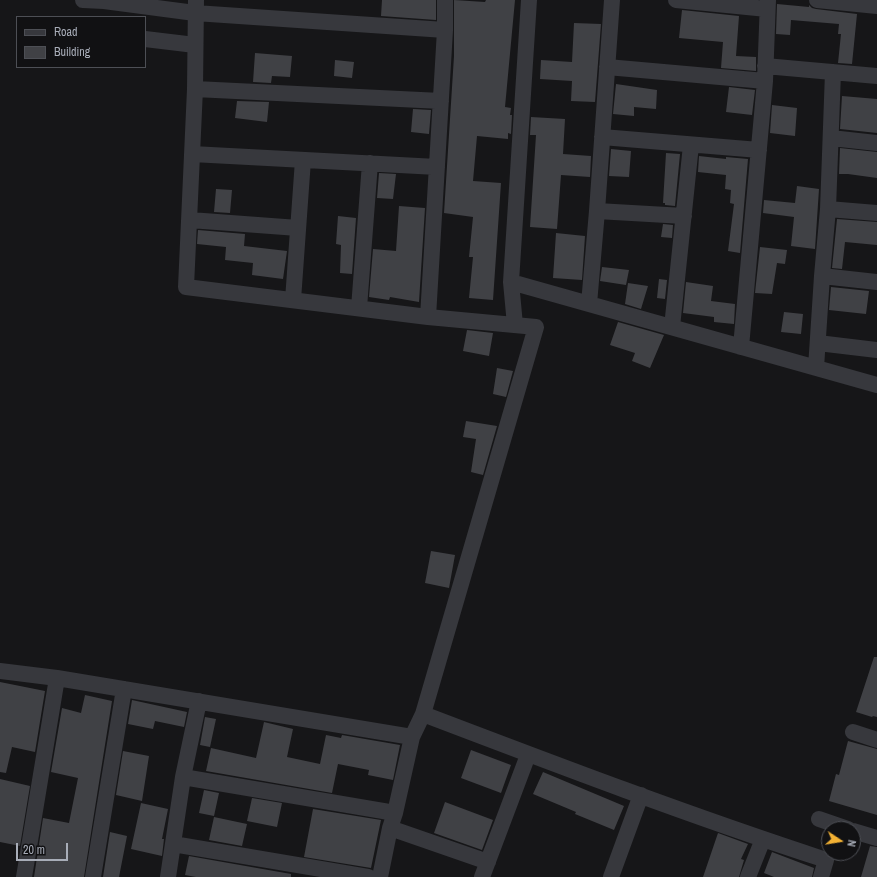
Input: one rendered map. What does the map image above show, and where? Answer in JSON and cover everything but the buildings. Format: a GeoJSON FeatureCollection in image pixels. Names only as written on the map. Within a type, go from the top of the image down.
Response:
{"type":"FeatureCollection","features":[{"type":"Feature","properties":{"kind":"street"},"geometry":{"type":"LineString","coordinates":[[82,0],[196,6],[445,30]]}},
{"type":"Feature","properties":{"kind":"street"},"geometry":{"type":"LineString","coordinates":[[428,317],[445,30],[445,0]]}},
{"type":"Feature","properties":{"kind":"street"},"geometry":{"type":"LineString","coordinates":[[516,325],[511,282],[529,0]]}},
{"type":"Feature","properties":{"kind":"street"},"geometry":{"type":"LineString","coordinates":[[588,304],[597,210],[612,0]]}},
{"type":"Feature","properties":{"kind":"street"},"geometry":{"type":"LineString","coordinates":[[676,0],[767,4],[765,74],[741,347]]}},
{"type":"Feature","properties":{"kind":"street"},"geometry":{"type":"LineString","coordinates":[[817,0],[877,6]]}},
{"type":"Feature","properties":{"kind":"street"},"geometry":{"type":"LineString","coordinates":[[196,6],[195,89],[186,287],[428,317],[536,327],[423,714],[412,737],[380,877]]}},
{"type":"Feature","properties":{"kind":"street"},"geometry":{"type":"LineString","coordinates":[[146,39],[195,45]]}},
{"type":"Feature","properties":{"kind":"street"},"geometry":{"type":"LineString","coordinates":[[607,67],[765,74],[833,72],[877,76]]}},
{"type":"Feature","properties":{"kind":"street"},"geometry":{"type":"LineString","coordinates":[[816,368],[828,209],[833,72]]}},
{"type":"Feature","properties":{"kind":"street"},"geometry":{"type":"LineString","coordinates":[[195,89],[441,101]]}},
{"type":"Feature","properties":{"kind":"street"},"geometry":{"type":"LineString","coordinates":[[602,137],[759,150]]}},
{"type":"Feature","properties":{"kind":"street"},"geometry":{"type":"LineString","coordinates":[[831,138],[877,143]]}},
{"type":"Feature","properties":{"kind":"street"},"geometry":{"type":"LineString","coordinates":[[672,327],[691,145]]}},
{"type":"Feature","properties":{"kind":"street"},"geometry":{"type":"LineString","coordinates":[[192,154],[437,167]]}},
{"type":"Feature","properties":{"kind":"street"},"geometry":{"type":"LineString","coordinates":[[293,300],[303,160]]}},
{"type":"Feature","properties":{"kind":"street"},"geometry":{"type":"LineString","coordinates":[[359,308],[370,163]]}},
{"type":"Feature","properties":{"kind":"street"},"geometry":{"type":"LineString","coordinates":[[828,209],[877,213]]}},
{"type":"Feature","properties":{"kind":"street"},"geometry":{"type":"LineString","coordinates":[[597,210],[684,216]]}},
{"type":"Feature","properties":{"kind":"street"},"geometry":{"type":"LineString","coordinates":[[190,220],[298,228]]}},
{"type":"Feature","properties":{"kind":"street"},"geometry":{"type":"LineString","coordinates":[[822,276],[877,282]]}},
{"type":"Feature","properties":{"kind":"street"},"geometry":{"type":"LineString","coordinates":[[511,282],[877,385]]}},
{"type":"Feature","properties":{"kind":"street"},"geometry":{"type":"LineString","coordinates":[[818,343],[877,350]]}},
{"type":"Feature","properties":{"kind":"street"},"geometry":{"type":"LineString","coordinates":[[0,671],[57,678],[412,737]]}},
{"type":"Feature","properties":{"kind":"street"},"geometry":{"type":"LineString","coordinates":[[24,877],[57,678]]}},
{"type":"Feature","properties":{"kind":"street"},"geometry":{"type":"LineString","coordinates":[[93,877],[124,689]]}},
{"type":"Feature","properties":{"kind":"street"},"geometry":{"type":"LineString","coordinates":[[168,877],[183,777],[199,701]]}},
{"type":"Feature","properties":{"kind":"street"},"geometry":{"type":"LineString","coordinates":[[423,714],[528,755],[826,860],[822,877]]}},
{"type":"Feature","properties":{"kind":"street"},"geometry":{"type":"LineString","coordinates":[[853,732],[877,740]]}},
{"type":"Feature","properties":{"kind":"street"},"geometry":{"type":"LineString","coordinates":[[482,877],[528,755]]}},
{"type":"Feature","properties":{"kind":"street"},"geometry":{"type":"LineString","coordinates":[[183,777],[393,820],[488,862]]}},
{"type":"Feature","properties":{"kind":"street"},"geometry":{"type":"LineString","coordinates":[[611,877],[641,795]]}},
{"type":"Feature","properties":{"kind":"street"},"geometry":{"type":"LineString","coordinates":[[818,819],[824,821]]}},
{"type":"Feature","properties":{"kind":"street"},"geometry":{"type":"LineString","coordinates":[[861,833],[877,838]]}},
{"type":"Feature","properties":{"kind":"street"},"geometry":{"type":"LineString","coordinates":[[748,877],[763,839]]}},
{"type":"Feature","properties":{"kind":"street"},"geometry":{"type":"LineString","coordinates":[[173,844],[368,877]]}}]}
